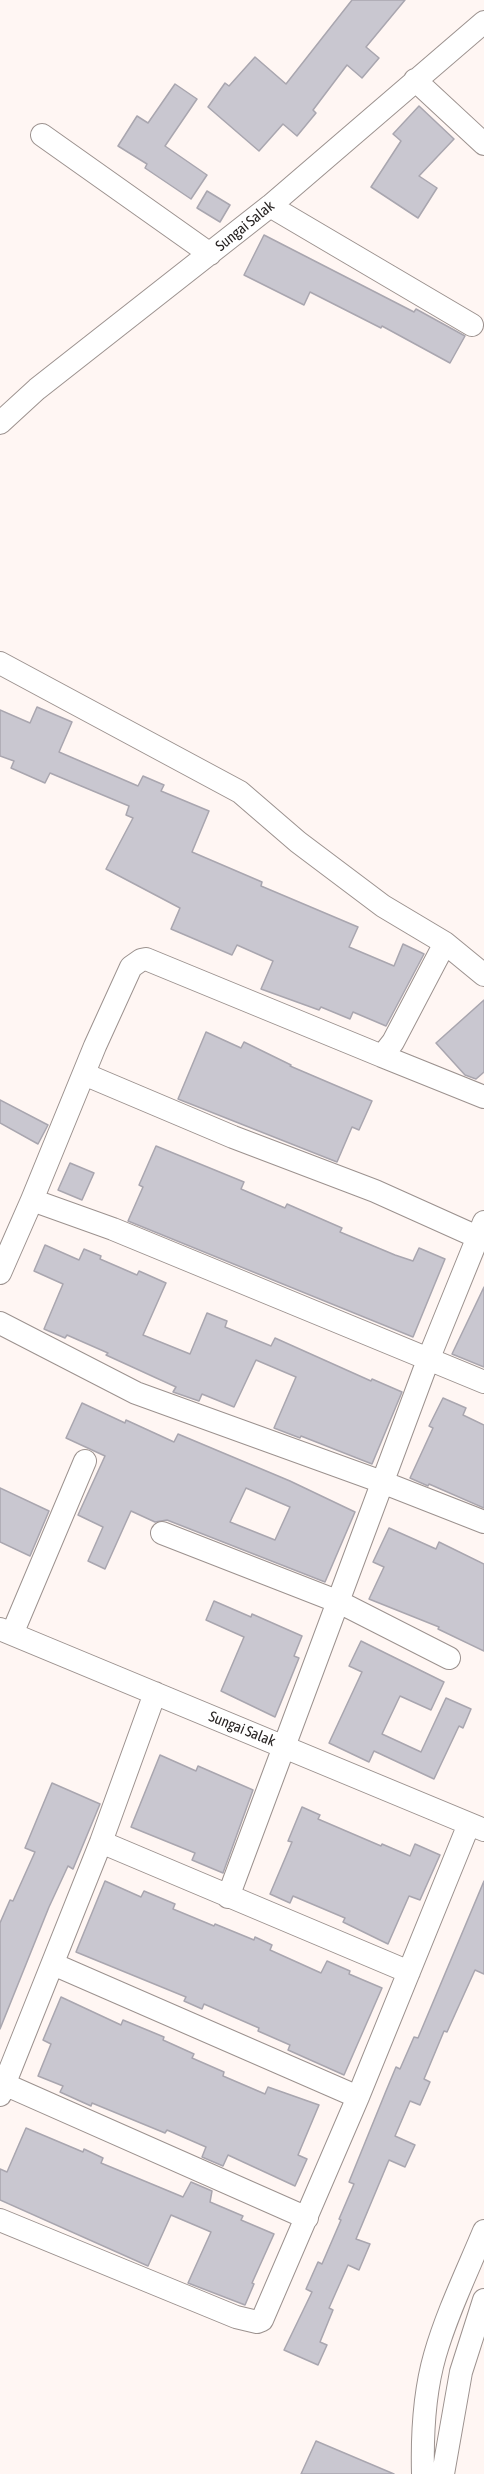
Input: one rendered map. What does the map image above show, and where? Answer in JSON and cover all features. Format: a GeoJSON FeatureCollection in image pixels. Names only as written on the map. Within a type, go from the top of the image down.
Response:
{"type":"FeatureCollection","features":[{"type":"Feature","properties":{"kind":"street","name":"Sungai Salak"},"geometry":{"type":"LineString","coordinates":[[0,423],[37,389],[270,206],[484,22]]}},
{"type":"Feature","properties":{"kind":"street"},"geometry":{"type":"LineString","coordinates":[[415,80],[484,144]]}},
{"type":"Feature","properties":{"kind":"street"},"geometry":{"type":"LineString","coordinates":[[42,135],[210,254]]}},
{"type":"Feature","properties":{"kind":"street"},"geometry":{"type":"LineString","coordinates":[[270,206],[472,326]]}},
{"type":"Feature","properties":{"kind":"street"},"geometry":{"type":"LineString","coordinates":[[0,663],[240,792],[298,842],[383,906],[445,943],[484,975]]}},
{"type":"Feature","properties":{"kind":"street"},"geometry":{"type":"LineString","coordinates":[[382,1056],[393,1042],[445,943]]}},
{"type":"Feature","properties":{"kind":"street"},"geometry":{"type":"LineString","coordinates":[[0,1273],[131,967],[141,960],[146,959],[484,1097]]}},
{"type":"Feature","properties":{"kind":"street"},"geometry":{"type":"LineString","coordinates":[[84,1074],[233,1137],[482,1234],[428,1360],[228,1897]]}},
{"type":"Feature","properties":{"kind":"street"},"geometry":{"type":"LineString","coordinates":[[32,1200],[113,1228],[484,1382]]}},
{"type":"Feature","properties":{"kind":"street"},"geometry":{"type":"LineString","coordinates":[[0,1323],[136,1393],[382,1482],[484,1522]]}},
{"type":"Feature","properties":{"kind":"street"},"geometry":{"type":"LineString","coordinates":[[6,1632],[85,1461]]}},
{"type":"Feature","properties":{"kind":"street"},"geometry":{"type":"LineString","coordinates":[[162,1533],[339,1602],[450,1658]]}},
{"type":"Feature","properties":{"kind":"street","name":"Sungai Salak"},"geometry":{"type":"LineString","coordinates":[[6,1632],[477,1827]]}},
{"type":"Feature","properties":{"kind":"street"},"geometry":{"type":"LineString","coordinates":[[154,1693],[100,1842],[2,2089],[307,2218]]}},
{"type":"Feature","properties":{"kind":"street"},"geometry":{"type":"LineString","coordinates":[[0,2220],[236,2317],[257,2322],[264,2317],[409,1972],[477,1827]]}},
{"type":"Feature","properties":{"kind":"street"},"geometry":{"type":"LineString","coordinates":[[100,1842],[409,1972]]}},
{"type":"Feature","properties":{"kind":"street"},"geometry":{"type":"LineString","coordinates":[[53,1964],[358,2097]]}},
{"type":"Feature","properties":{"kind":"street"},"geometry":{"type":"LineString","coordinates":[[423,2474],[422,2446],[427,2391],[434,2357],[446,2320],[484,2231]]}},
{"type":"Feature","properties":{"kind":"street"},"geometry":{"type":"LineString","coordinates":[[444,2474],[461,2372],[484,2300]]}},
{"type":"Feature","properties":{"kind":"building"},"geometry":{"type":"Polygon","coordinates":[[[352,0],[405,0],[366,47],[379,58],[362,78],[347,65],[313,110],[316,113],[297,136],[283,124],[259,151],[208,107],[225,83],[229,86],[255,57],[286,84],[352,0]]]}},
{"type":"Feature","properties":{"kind":"building"},"geometry":{"type":"Polygon","coordinates":[[[175,84],[197,99],[165,146],[207,175],[191,199],[145,168],[147,164],[118,146],[137,116],[148,123],[175,84]]]}},
{"type":"Feature","properties":{"kind":"building"},"geometry":{"type":"Polygon","coordinates":[[[419,106],[454,139],[419,176],[437,188],[418,218],[371,187],[401,141],[393,134],[419,106]]]}},
{"type":"Feature","properties":{"kind":"building"},"geometry":{"type":"Polygon","coordinates":[[[207,191],[230,205],[220,222],[197,208],[207,191]]]}},
{"type":"Feature","properties":{"kind":"building"},"geometry":{"type":"Polygon","coordinates":[[[264,235],[414,312],[416,309],[465,336],[450,363],[382,326],[381,328],[310,292],[304,305],[244,275],[264,235]]]}},
{"type":"Feature","properties":{"kind":"building"},"geometry":{"type":"Polygon","coordinates":[[[37,707],[72,722],[59,752],[138,786],[143,776],[164,785],[161,791],[209,811],[192,852],[262,882],[261,886],[358,927],[349,947],[394,966],[403,944],[424,954],[386,1026],[353,1012],[350,1019],[321,1007],[319,1010],[261,989],[273,961],[237,945],[232,955],[171,929],[180,908],[106,869],[133,818],[126,815],[129,806],[50,773],[45,783],[11,768],[14,761],[0,756],[0,710],[30,723],[37,707]]]}},
{"type":"Feature","properties":{"kind":"building"},"geometry":{"type":"Polygon","coordinates":[[[484,1000],[484,1072],[476,1079],[465,1075],[436,1043],[484,1000]]]}},
{"type":"Feature","properties":{"kind":"building"},"geometry":{"type":"Polygon","coordinates":[[[206,1032],[241,1048],[244,1042],[290,1066],[372,1101],[359,1130],[352,1127],[337,1162],[178,1099],[206,1032]]]}},
{"type":"Feature","properties":{"kind":"building"},"geometry":{"type":"Polygon","coordinates":[[[0,1100],[48,1125],[38,1144],[0,1123],[0,1100]]]}},
{"type":"Feature","properties":{"kind":"building"},"geometry":{"type":"Polygon","coordinates":[[[156,1146],[244,1182],[241,1189],[285,1208],[287,1204],[342,1228],[340,1232],[395,1255],[413,1261],[419,1248],[445,1259],[413,1337],[128,1221],[143,1187],[139,1185],[156,1146]]]}},
{"type":"Feature","properties":{"kind":"building"},"geometry":{"type":"Polygon","coordinates":[[[70,1163],[94,1173],[82,1200],[58,1190],[70,1163]]]}},
{"type":"Feature","properties":{"kind":"building"},"geometry":{"type":"Polygon","coordinates":[[[45,1245],[79,1260],[84,1249],[101,1256],[100,1259],[137,1275],[139,1271],[166,1283],[143,1335],[190,1354],[207,1313],[227,1321],[225,1327],[271,1346],[275,1338],[371,1381],[372,1379],[402,1392],[372,1464],[301,1436],[300,1438],[274,1428],[296,1377],[256,1360],[234,1407],[202,1394],[199,1401],[173,1392],[176,1387],[106,1355],[108,1353],[67,1335],[65,1338],[44,1329],[63,1284],[34,1271],[45,1245]]]}},
{"type":"Feature","properties":{"kind":"building"},"geometry":{"type":"Polygon","coordinates":[[[484,1287],[484,1367],[452,1354],[484,1287]]]}},
{"type":"Feature","properties":{"kind":"building"},"geometry":{"type":"Polygon","coordinates":[[[443,1398],[466,1408],[463,1415],[484,1425],[484,1508],[410,1478],[433,1428],[429,1426],[443,1398]]]}},
{"type":"Feature","properties":{"kind":"building"},"geometry":{"type":"Polygon","coordinates":[[[82,1403],[174,1442],[178,1434],[290,1481],[355,1512],[325,1582],[167,1520],[155,1522],[131,1511],[105,1569],[88,1561],[103,1527],[78,1515],[105,1456],[66,1438],[82,1403]],[[246,1488],[230,1522],[275,1540],[290,1507],[246,1488]]]}},
{"type":"Feature","properties":{"kind":"building"},"geometry":{"type":"Polygon","coordinates":[[[0,1488],[49,1511],[30,1556],[0,1542],[0,1488]]]}},
{"type":"Feature","properties":{"kind":"building"},"geometry":{"type":"Polygon","coordinates":[[[389,1528],[436,1549],[439,1542],[484,1564],[484,1651],[438,1629],[439,1627],[369,1599],[384,1567],[373,1562],[389,1528]]]}},
{"type":"Feature","properties":{"kind":"building"},"geometry":{"type":"Polygon","coordinates":[[[214,1601],[251,1617],[252,1614],[302,1636],[294,1656],[299,1658],[275,1717],[221,1691],[244,1637],[206,1620],[214,1601]]]}},
{"type":"Feature","properties":{"kind":"building"},"geometry":{"type":"Polygon","coordinates":[[[361,1641],[444,1682],[431,1710],[400,1696],[382,1734],[421,1752],[446,1698],[471,1709],[463,1728],[459,1726],[434,1779],[374,1751],[369,1762],[329,1743],[362,1672],[349,1666],[361,1641]]]}},
{"type":"Feature","properties":{"kind":"building"},"geometry":{"type":"Polygon","coordinates":[[[160,1755],[196,1771],[198,1766],[253,1790],[223,1873],[192,1860],[195,1853],[131,1827],[160,1755]]]}},
{"type":"Feature","properties":{"kind":"building"},"geometry":{"type":"Polygon","coordinates":[[[52,1783],[100,1804],[73,1869],[68,1866],[49,1907],[0,2029],[0,1923],[10,1900],[13,1901],[35,1852],[25,1848],[52,1783]]]}},
{"type":"Feature","properties":{"kind":"building"},"geometry":{"type":"Polygon","coordinates":[[[302,1807],[320,1815],[318,1819],[381,1846],[382,1844],[410,1856],[415,1844],[440,1855],[420,1900],[409,1896],[388,1944],[343,1922],[345,1918],[293,1896],[290,1903],[270,1894],[292,1842],[288,1841],[302,1807]]]}},
{"type":"Feature","properties":{"kind":"building"},"geometry":{"type":"Polygon","coordinates":[[[105,1881],[141,1897],[144,1891],[175,1904],[173,1909],[214,1926],[215,1924],[254,1940],[255,1937],[272,1945],[270,1950],[321,1973],[327,1961],[350,1971],[349,1974],[382,1988],[344,2075],[288,2050],[290,2045],[258,2031],[259,2028],[204,2004],[202,2009],[184,2001],[186,1997],[76,1952],[105,1881]]]}},
{"type":"Feature","properties":{"kind":"building"},"geometry":{"type":"Polygon","coordinates":[[[484,1881],[484,1974],[475,1970],[447,2032],[444,2031],[424,2079],[430,2082],[420,2105],[410,2101],[395,2136],[415,2145],[405,2167],[389,2160],[356,2239],[370,2244],[359,2270],[348,2265],[329,2308],[333,2310],[320,2342],[327,2345],[318,2365],[284,2350],[312,2292],[306,2289],[318,2262],[322,2264],[341,2220],[339,2219],[354,2184],[349,2182],[396,2067],[400,2069],[414,2037],[418,2038],[484,1881]]]}},
{"type":"Feature","properties":{"kind":"building"},"geometry":{"type":"Polygon","coordinates":[[[61,1997],[121,2025],[123,2020],[164,2037],[163,2040],[194,2054],[192,2058],[224,2072],[223,2076],[265,2094],[268,2087],[319,2105],[298,2155],[307,2159],[295,2186],[228,2155],[223,2166],[202,2157],[206,2147],[167,2130],[165,2133],[92,2103],[91,2106],[60,2092],[63,2086],[38,2076],[51,2044],[43,2040],[61,1997]]]}},
{"type":"Feature","properties":{"kind":"building"},"geometry":{"type":"Polygon","coordinates":[[[26,2128],[83,2152],[84,2149],[103,2158],[101,2163],[183,2197],[191,2182],[212,2191],[210,2202],[243,2216],[241,2220],[274,2234],[252,2283],[254,2284],[245,2305],[188,2283],[211,2232],[171,2215],[148,2266],[0,2200],[0,2169],[7,2172],[26,2128]]]}},
{"type":"Feature","properties":{"kind":"building"},"geometry":{"type":"Polygon","coordinates":[[[316,2441],[394,2474],[301,2474],[316,2441]]]}}]}
